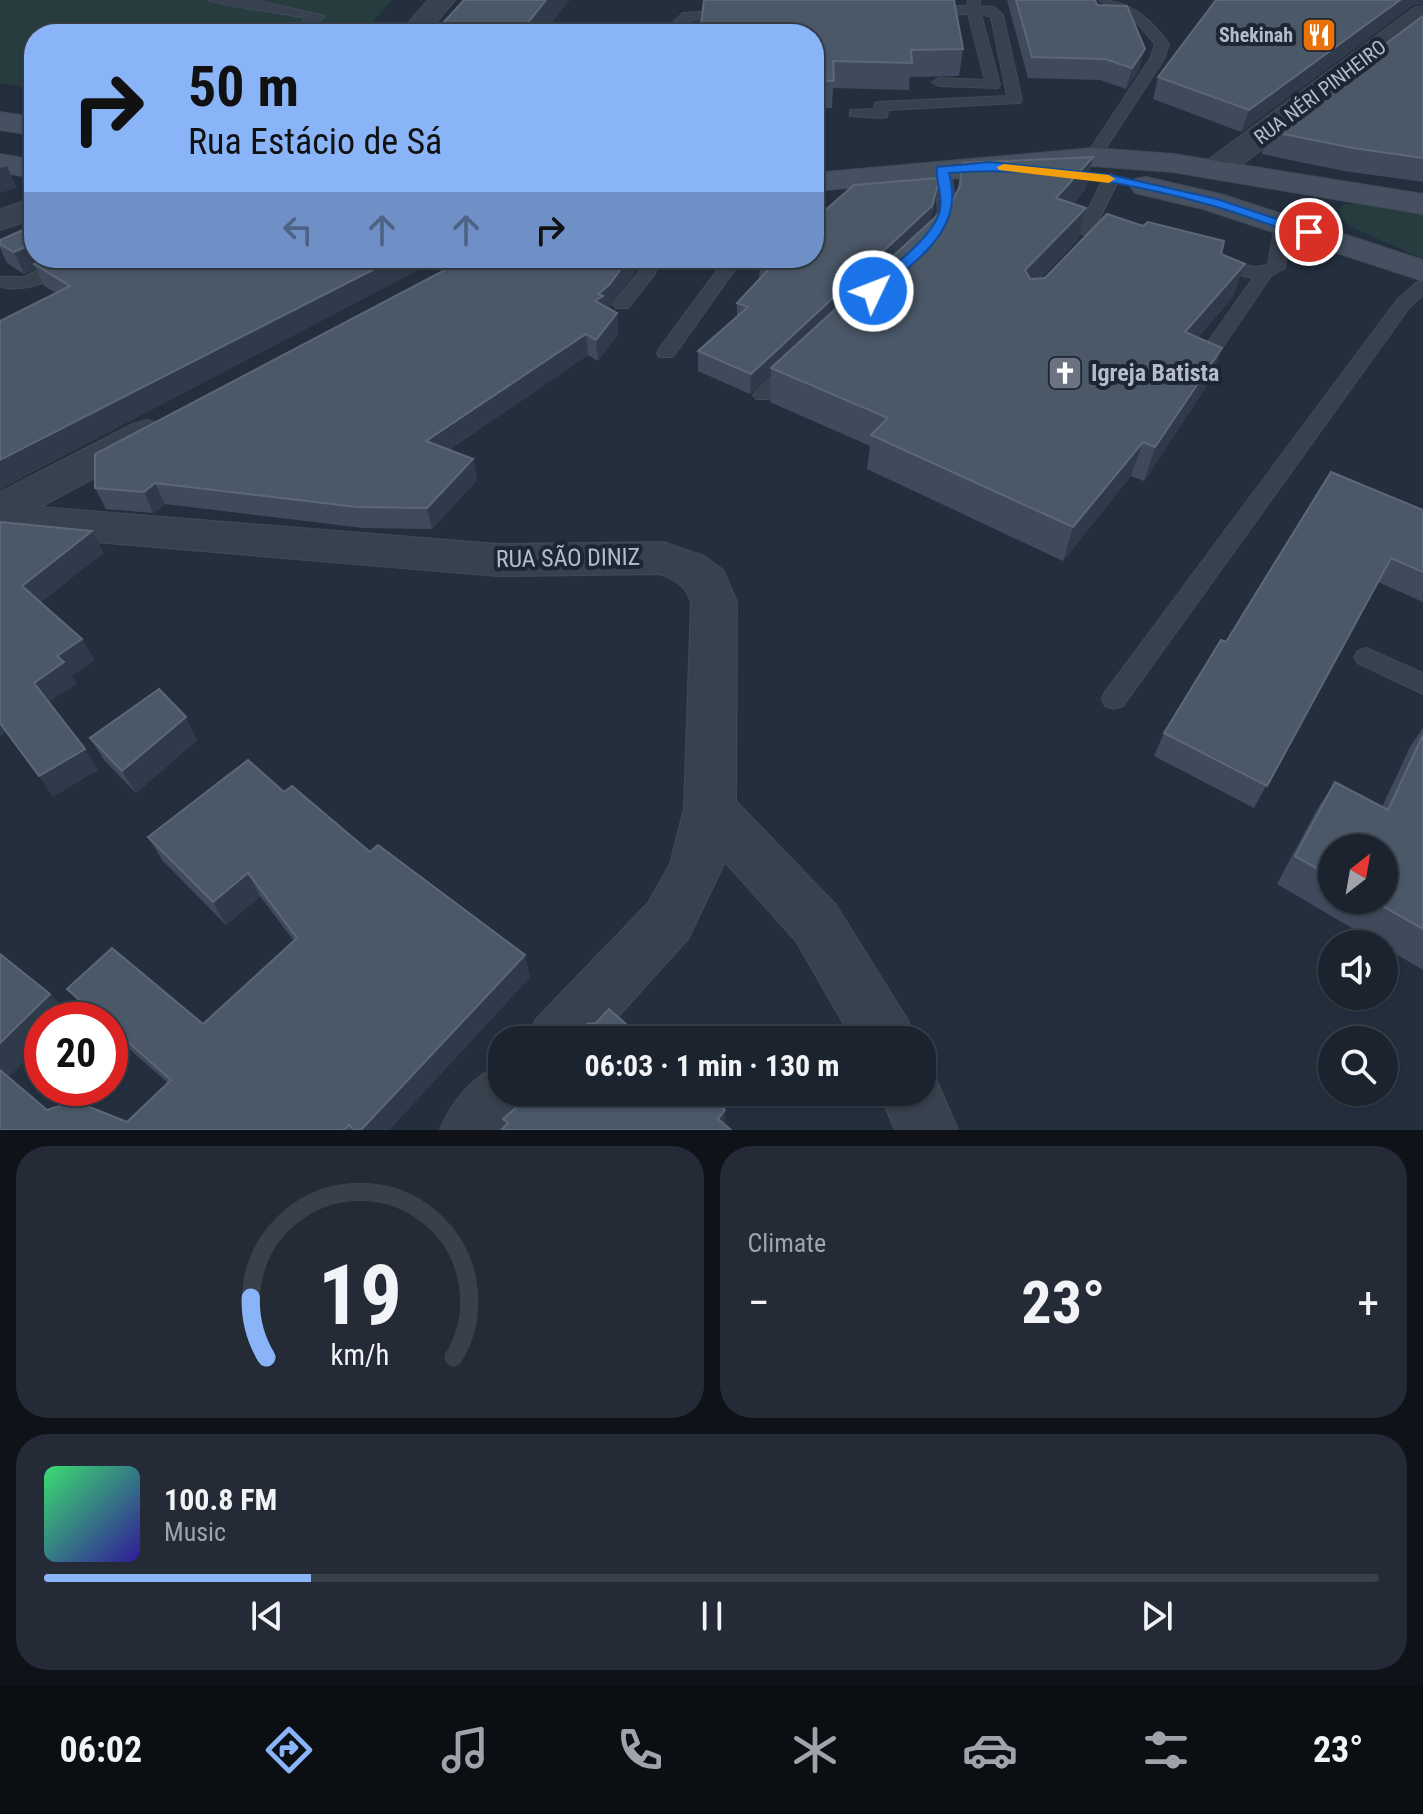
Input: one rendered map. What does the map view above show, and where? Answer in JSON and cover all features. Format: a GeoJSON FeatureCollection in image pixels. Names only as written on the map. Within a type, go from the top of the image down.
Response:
{"type":"FeatureCollection","features":[{"type":"Feature","properties":{"kind":"main road"},"geometry":{"type":"LineString","coordinates":[[0,121],[24,125]]}},
{"type":"Feature","properties":{"kind":"main road"},"geometry":{"type":"LineString","coordinates":[[0,144],[24,147]]}},
{"type":"Feature","properties":{"kind":"main road"},"geometry":{"type":"LineString","coordinates":[[0,163],[24,167]]}},
{"type":"Feature","properties":{"kind":"main road"},"geometry":{"type":"LineString","coordinates":[[824,181],[990,166],[1215,170],[1423,204]]}},
{"type":"Feature","properties":{"kind":"main road"},"geometry":{"type":"LineString","coordinates":[[1102,168],[1283,224],[1420,275]]}},
{"type":"Feature","properties":{"kind":"main road"},"geometry":{"type":"LineString","coordinates":[[1352,194],[1325,210],[1333,224],[1348,237],[1420,275]]}},
{"type":"Feature","properties":{"kind":"street"},"geometry":{"type":"LineString","coordinates":[[421,24],[442,0]]}},
{"type":"Feature","properties":{"kind":"street","name":"RUA NÉRI PINHEIRO"},"geometry":{"type":"LineString","coordinates":[[1215,170],[1423,14]]}},
{"type":"Feature","properties":{"kind":"street"},"geometry":{"type":"LineString","coordinates":[[0,220],[24,212]]}},
{"type":"Feature","properties":{"kind":"street"},"geometry":{"type":"LineString","coordinates":[[0,510],[182,414]]}},
{"type":"Feature","properties":{"kind":"street","name":"RUA SÃO DINIZ"},"geometry":{"type":"LineString","coordinates":[[0,519],[498,560],[663,558],[688,567],[707,582],[714,602],[710,809],[696,870],[668,921],[570,1026]]}},
{"type":"Feature","properties":{"kind":"street"},"geometry":{"type":"LineString","coordinates":[[710,809],[816,923],[878,1026]]}},
{"type":"Feature","properties":{"kind":"street"},"geometry":{"type":"LineString","coordinates":[[471,1130],[494,1106]]}},
{"type":"Feature","properties":{"kind":"street"},"geometry":{"type":"LineString","coordinates":[[916,1106],[927,1130]]}},
{"type":"Feature","properties":{"kind":"lane"},"geometry":{"type":"LineString","coordinates":[[214,0],[239,0],[318,16],[308,24]]}},
{"type":"Feature","properties":{"kind":"lane"},"geometry":{"type":"LineString","coordinates":[[1105,0],[1153,28],[1162,44],[1102,168],[1085,232],[1089,243],[1135,246]]}},
{"type":"Feature","properties":{"kind":"lane"},"geometry":{"type":"LineString","coordinates":[[939,82],[993,85],[974,5]]}},
{"type":"Feature","properties":{"kind":"lane"},"geometry":{"type":"LineString","coordinates":[[882,114],[880,106],[1015,100],[997,15],[974,5],[910,11]]}},
{"type":"Feature","properties":{"kind":"lane"},"geometry":{"type":"LineString","coordinates":[[679,24],[688,16],[748,13]]}},
{"type":"Feature","properties":{"kind":"lane"},"geometry":{"type":"LineString","coordinates":[[855,113],[914,116]]}},
{"type":"Feature","properties":{"kind":"lane"},"geometry":{"type":"LineString","coordinates":[[917,250],[944,221],[948,191],[942,170]]}},
{"type":"Feature","properties":{"kind":"lane"},"geometry":{"type":"LineString","coordinates":[[1200,366],[1264,274],[1276,268],[1283,224]]}},
{"type":"Feature","properties":{"kind":"lane"},"geometry":{"type":"LineString","coordinates":[[1203,261],[1264,274]]}},
{"type":"Feature","properties":{"kind":"lane"},"geometry":{"type":"LineString","coordinates":[[3,289],[32,281],[56,268]]}},
{"type":"Feature","properties":{"kind":"lane"},"geometry":{"type":"LineString","coordinates":[[622,304],[648,268]]}},
{"type":"Feature","properties":{"kind":"lane"},"geometry":{"type":"LineString","coordinates":[[666,353],[728,268]]}},
{"type":"Feature","properties":{"kind":"lane"},"geometry":{"type":"LineString","coordinates":[[1114,699],[1403,304],[1420,275]]}},
{"type":"Feature","properties":{"kind":"lane"},"geometry":{"type":"LineString","coordinates":[[763,395],[807,354]]}},
{"type":"Feature","properties":{"kind":"lane"},"geometry":{"type":"LineString","coordinates":[[1366,657],[1423,684]]}},
{"type":"Feature","properties":{"kind":"green space"},"geometry":{"type":"Polygon","coordinates":[[[0,0],[392,0],[371,24],[24,24],[24,87],[0,83],[0,0]]]}},
{"type":"Feature","properties":{"kind":"green space"},"geometry":{"type":"Polygon","coordinates":[[[1356,203],[1423,213],[1423,259],[1351,227],[1337,217],[1343,205],[1356,203]]]}},
{"type":"Feature","properties":{"kind":"building"},"geometry":{"type":"Polygon","coordinates":[[[464,0],[546,0],[527,24],[442,24],[464,0]]]}},
{"type":"Feature","properties":{"kind":"building"},"geometry":{"type":"Polygon","coordinates":[[[704,0],[954,0],[963,49],[911,50],[912,63],[833,61],[834,81],[824,80],[824,24],[701,24],[704,0]]]}},
{"type":"Feature","properties":{"kind":"building"},"geometry":{"type":"Polygon","coordinates":[[[1016,0],[1095,0],[1097,5],[1127,6],[1145,49],[1132,68],[1105,59],[1032,57],[1016,0]]]}},
{"type":"Feature","properties":{"kind":"building"},"geometry":{"type":"Polygon","coordinates":[[[1216,0],[1400,0],[1249,110],[1158,77],[1216,0]]]}},
{"type":"Feature","properties":{"kind":"building"},"geometry":{"type":"Polygon","coordinates":[[[1423,16],[1423,158],[1269,131],[1423,16]]]}},
{"type":"Feature","properties":{"kind":"building"},"geometry":{"type":"Polygon","coordinates":[[[1093,157],[1056,198],[1086,208],[1025,270],[1030,279],[1045,278],[1107,214],[1143,226],[1148,222],[1224,241],[1221,254],[1245,264],[1185,332],[1222,348],[1155,447],[1143,442],[1073,527],[871,435],[888,418],[771,368],[952,202],[960,186],[962,163],[1093,157]]]}},
{"type":"Feature","properties":{"kind":"building"},"geometry":{"type":"Polygon","coordinates":[[[938,178],[939,181],[932,206],[751,374],[698,351],[748,307],[737,303],[769,269],[764,268],[824,268],[824,211],[854,185],[938,178]]]}},
{"type":"Feature","properties":{"kind":"building"},"geometry":{"type":"Polygon","coordinates":[[[24,229],[24,248],[14,252],[0,244],[0,240],[24,229]]]}},
{"type":"Feature","properties":{"kind":"building"},"geometry":{"type":"Polygon","coordinates":[[[41,268],[376,268],[0,460],[0,321],[70,286],[41,268]]]}},
{"type":"Feature","properties":{"kind":"building"},"geometry":{"type":"Polygon","coordinates":[[[622,268],[598,294],[603,296],[595,301],[617,313],[596,340],[586,334],[426,441],[473,459],[427,508],[357,507],[155,483],[144,492],[95,488],[95,454],[445,270],[622,268]]]}},
{"type":"Feature","properties":{"kind":"building"},"geometry":{"type":"Polygon","coordinates":[[[1331,472],[1423,510],[1423,572],[1391,558],[1267,786],[1164,733],[1221,640],[1226,642],[1331,472]]]}},
{"type":"Feature","properties":{"kind":"building"},"geometry":{"type":"Polygon","coordinates":[[[0,522],[92,531],[22,586],[82,639],[57,656],[64,662],[34,683],[85,749],[39,776],[0,723],[0,522]]]}},
{"type":"Feature","properties":{"kind":"building"},"geometry":{"type":"Polygon","coordinates":[[[159,689],[186,717],[122,771],[90,738],[159,689]]]}},
{"type":"Feature","properties":{"kind":"building"},"geometry":{"type":"Polygon","coordinates":[[[1423,735],[1423,929],[1397,914],[1398,834],[1318,834],[1318,869],[1295,856],[1335,782],[1388,810],[1423,735]]]}},
{"type":"Feature","properties":{"kind":"building"},"geometry":{"type":"Polygon","coordinates":[[[248,760],[284,792],[292,786],[370,852],[378,845],[525,955],[361,1130],[354,1130],[349,1125],[344,1130],[0,1130],[0,1070],[24,1090],[24,1106],[42,1106],[47,1110],[59,1106],[87,1106],[127,1122],[171,1080],[128,1042],[128,1002],[82,1002],[67,989],[112,948],[203,1024],[297,938],[248,873],[213,902],[148,837],[248,760]]]}},
{"type":"Feature","properties":{"kind":"building"},"geometry":{"type":"Polygon","coordinates":[[[0,954],[50,994],[42,1002],[24,1002],[24,1019],[0,1043],[0,954]]]}},
{"type":"Feature","properties":{"kind":"building"},"geometry":{"type":"Polygon","coordinates":[[[609,1009],[628,1026],[585,1026],[596,1023],[609,1009]]]}},
{"type":"Feature","properties":{"kind":"building"},"geometry":{"type":"Polygon","coordinates":[[[518,1106],[720,1106],[725,1110],[718,1119],[731,1130],[501,1130],[508,1123],[503,1119],[518,1106]]]}},
{"type":"Feature","properties":{"kind":"slow traffic"},"geometry":{"type":"LineString","coordinates":[[1004,167],[1109,179]]}},
{"type":"Feature","properties":{"kind":"place","name":"Shekinah"},"geometry":{"type":"Point","coordinates":[1319,35]}},
{"type":"Feature","properties":{"kind":"place","name":"Igreja Batista"},"geometry":{"type":"Point","coordinates":[1065,373]}},
{"type":"Feature","properties":{"kind":"route"},"geometry":{"type":"LineString","coordinates":[[873,291],[944,221],[948,191],[942,170],[990,166],[1111,179],[1213,202],[1309,232]]}}]}
